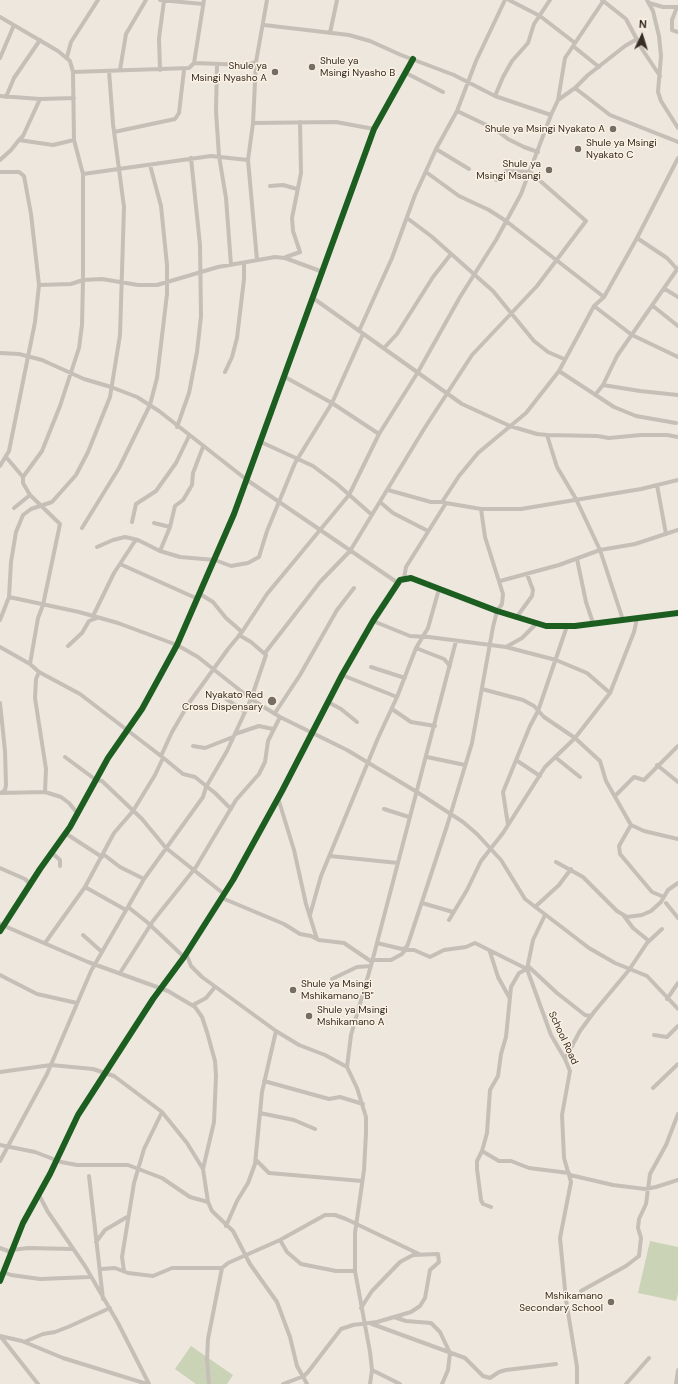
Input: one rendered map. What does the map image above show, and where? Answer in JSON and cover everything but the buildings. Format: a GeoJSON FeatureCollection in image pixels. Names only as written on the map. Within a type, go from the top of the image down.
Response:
{"type":"FeatureCollection","features":[{"type":"Feature","properties":{"kind":"street"},"geometry":{"type":"LineString","coordinates":[[67,57],[71,42],[98,0]]}},
{"type":"Feature","properties":{"kind":"street"},"geometry":{"type":"LineString","coordinates":[[120,70],[126,34],[146,0]]}},
{"type":"Feature","properties":{"kind":"street"},"geometry":{"type":"LineString","coordinates":[[257,260],[248,160],[253,123],[256,62],[264,25],[267,0]]}},
{"type":"Feature","properties":{"kind":"street"},"geometry":{"type":"LineString","coordinates":[[330,33],[337,0]]}},
{"type":"Feature","properties":{"kind":"street"},"geometry":{"type":"LineString","coordinates":[[359,331],[380,286],[408,218],[415,195],[436,149],[457,111],[467,82],[491,27],[505,0]]}},
{"type":"Feature","properties":{"kind":"street"},"geometry":{"type":"LineString","coordinates":[[509,0],[540,16],[599,67]]}},
{"type":"Feature","properties":{"kind":"street"},"geometry":{"type":"LineString","coordinates":[[495,96],[512,61],[528,43],[534,24],[550,0]]}},
{"type":"Feature","properties":{"kind":"street"},"geometry":{"type":"LineString","coordinates":[[73,72],[184,70],[189,68],[194,63],[203,2],[162,1],[159,38],[160,70]]}},
{"type":"Feature","properties":{"kind":"street"},"geometry":{"type":"LineString","coordinates":[[45,944],[85,887],[114,833],[133,811],[155,774],[180,717],[228,649],[241,634],[267,594],[349,495],[379,434],[418,372],[473,274],[521,194],[558,100],[565,58],[603,1],[624,16],[660,77]]}},
{"type":"Feature","properties":{"kind":"street"},"geometry":{"type":"LineString","coordinates":[[648,1],[662,7],[677,9],[673,17],[672,30],[678,32]]}},
{"type":"Feature","properties":{"kind":"street"},"geometry":{"type":"LineString","coordinates":[[648,1],[653,11],[659,36],[661,56],[658,92],[661,101],[678,128]]}},
{"type":"Feature","properties":{"kind":"street"},"geometry":{"type":"LineString","coordinates":[[0,17],[67,57],[73,72],[74,140],[83,174],[82,325],[71,374],[42,451],[23,476],[23,483],[30,494],[41,507],[60,524],[43,605],[38,618],[30,664]]}},
{"type":"Feature","properties":{"kind":"street"},"geometry":{"type":"LineString","coordinates":[[0,58],[14,25]]}},
{"type":"Feature","properties":{"kind":"street"},"geometry":{"type":"LineString","coordinates":[[264,25],[330,33],[370,41],[454,75],[495,96],[551,115]]}},
{"type":"Feature","properties":{"kind":"street"},"geometry":{"type":"LineString","coordinates":[[558,100],[637,39]]}},
{"type":"Feature","properties":{"kind":"street"},"geometry":{"type":"LineString","coordinates":[[6,97],[14,78],[40,40]]}},
{"type":"Feature","properties":{"kind":"street"},"geometry":{"type":"LineString","coordinates":[[0,931],[1,925],[78,814],[108,758],[142,709],[177,645],[215,560],[247,480],[374,129],[406,73],[412,59]]}},
{"type":"Feature","properties":{"kind":"street"},"geometry":{"type":"LineString","coordinates":[[194,63],[247,65],[256,62]]}},
{"type":"Feature","properties":{"kind":"street"},"geometry":{"type":"LineString","coordinates":[[217,64],[216,111],[219,156],[226,198],[231,264]]}},
{"type":"Feature","properties":{"kind":"street"},"geometry":{"type":"LineString","coordinates":[[114,132],[175,119],[179,113],[184,70]]}},
{"type":"Feature","properties":{"kind":"street"},"geometry":{"type":"LineString","coordinates":[[0,620],[9,597],[11,562],[16,532],[23,515],[26,511],[41,507],[57,498],[81,468],[107,408],[120,335],[124,207],[114,132],[109,71]]}},
{"type":"Feature","properties":{"kind":"street"},"geometry":{"type":"LineString","coordinates":[[406,73],[442,92]]}},
{"type":"Feature","properties":{"kind":"street"},"geometry":{"type":"LineString","coordinates":[[575,88],[610,115],[678,142]]}},
{"type":"Feature","properties":{"kind":"street"},"geometry":{"type":"LineString","coordinates":[[0,96],[40,99],[74,98]]}},
{"type":"Feature","properties":{"kind":"street"},"geometry":{"type":"LineString","coordinates":[[0,160],[12,150],[23,136],[40,99]]}},
{"type":"Feature","properties":{"kind":"street"},"geometry":{"type":"LineString","coordinates":[[457,111],[495,129],[508,139],[538,152]]}},
{"type":"Feature","properties":{"kind":"street"},"geometry":{"type":"LineString","coordinates":[[285,258],[300,252],[292,224],[301,173],[300,122]]}},
{"type":"Feature","properties":{"kind":"street"},"geometry":{"type":"LineString","coordinates":[[253,123],[336,122],[374,129]]}},
{"type":"Feature","properties":{"kind":"street"},"geometry":{"type":"LineString","coordinates":[[19,140],[53,145],[74,140]]}},
{"type":"Feature","properties":{"kind":"street"},"geometry":{"type":"LineString","coordinates":[[436,149],[469,169]]}},
{"type":"Feature","properties":{"kind":"street"},"geometry":{"type":"LineString","coordinates":[[83,174],[119,170],[191,158],[219,156],[248,160]]}},
{"type":"Feature","properties":{"kind":"street"},"geometry":{"type":"LineString","coordinates":[[177,427],[187,399],[197,352],[201,316],[199,232],[191,158]]}},
{"type":"Feature","properties":{"kind":"street"},"geometry":{"type":"LineString","coordinates":[[404,578],[406,567],[459,476],[478,453],[526,413],[559,371],[564,359],[594,306],[604,297],[637,238],[678,158]]}},
{"type":"Feature","properties":{"kind":"street"},"geometry":{"type":"LineString","coordinates":[[82,528],[114,478],[150,405],[161,356],[167,282],[163,218],[160,196],[150,165]]}},
{"type":"Feature","properties":{"kind":"street"},"geometry":{"type":"LineString","coordinates":[[265,653],[320,582],[350,551],[446,393],[472,355],[512,313],[586,221],[530,172],[506,171],[496,180]]}},
{"type":"Feature","properties":{"kind":"street"},"geometry":{"type":"LineString","coordinates":[[0,172],[19,172],[24,176],[31,214],[39,285],[35,322],[28,356],[6,457],[0,466]]}},
{"type":"Feature","properties":{"kind":"street"},"geometry":{"type":"LineString","coordinates":[[426,172],[459,196],[489,210],[506,221],[604,297]]}},
{"type":"Feature","properties":{"kind":"street"},"geometry":{"type":"LineString","coordinates":[[270,186],[283,185],[297,189]]}},
{"type":"Feature","properties":{"kind":"street"},"geometry":{"type":"LineString","coordinates":[[408,218],[493,291],[534,341],[548,352],[564,359]]}},
{"type":"Feature","properties":{"kind":"street"},"geometry":{"type":"LineString","coordinates":[[595,395],[603,384],[617,356],[654,306],[678,269],[667,258],[637,238]]}},
{"type":"Feature","properties":{"kind":"street"},"geometry":{"type":"LineString","coordinates":[[384,348],[397,334],[433,277],[451,254]]}},
{"type":"Feature","properties":{"kind":"street"},"geometry":{"type":"LineString","coordinates":[[39,285],[71,284],[83,280],[102,279],[147,285],[167,282],[201,271],[268,257],[285,258],[323,272]]}},
{"type":"Feature","properties":{"kind":"street"},"geometry":{"type":"LineString","coordinates":[[225,372],[232,357],[237,338],[244,279],[244,263]]}},
{"type":"Feature","properties":{"kind":"street"},"geometry":{"type":"LineString","coordinates":[[665,289],[678,297]]}},
{"type":"Feature","properties":{"kind":"street"},"geometry":{"type":"LineString","coordinates":[[313,298],[462,404],[510,426],[537,434],[547,435],[597,436],[609,438],[640,435],[667,435],[678,437]]}},
{"type":"Feature","properties":{"kind":"street"},"geometry":{"type":"LineString","coordinates":[[594,306],[632,335],[678,356]]}},
{"type":"Feature","properties":{"kind":"street"},"geometry":{"type":"LineString","coordinates":[[654,306],[678,326]]}},
{"type":"Feature","properties":{"kind":"street"},"geometry":{"type":"LineString","coordinates":[[97,547],[113,540],[126,537],[138,540],[160,551],[180,557],[215,560],[231,566],[248,563],[259,557],[267,531],[298,458],[332,403],[363,334]]}},
{"type":"Feature","properties":{"kind":"street"},"geometry":{"type":"LineString","coordinates":[[0,353],[28,356],[71,374],[129,394],[150,405],[247,480],[398,582]]}},
{"type":"Feature","properties":{"kind":"street"},"geometry":{"type":"LineString","coordinates":[[559,371],[614,407],[636,416],[676,423]]}},
{"type":"Feature","properties":{"kind":"street"},"geometry":{"type":"LineString","coordinates":[[285,376],[332,403],[379,434]]}},
{"type":"Feature","properties":{"kind":"street"},"geometry":{"type":"LineString","coordinates":[[603,384],[640,391],[678,395]]}},
{"type":"Feature","properties":{"kind":"street"},"geometry":{"type":"LineString","coordinates":[[547,435],[557,467],[576,499],[600,550],[623,620]]}},
{"type":"Feature","properties":{"kind":"street"},"geometry":{"type":"LineString","coordinates":[[132,522],[136,504],[156,491],[176,463],[189,436]]}},
{"type":"Feature","properties":{"kind":"street"},"geometry":{"type":"LineString","coordinates":[[261,442],[298,458],[325,474],[372,515]]}},
{"type":"Feature","properties":{"kind":"street"},"geometry":{"type":"LineString","coordinates":[[160,551],[170,528],[175,506],[183,500],[192,485],[192,473],[203,447]]}},
{"type":"Feature","properties":{"kind":"street"},"geometry":{"type":"LineString","coordinates":[[6,457],[23,476]]}},
{"type":"Feature","properties":{"kind":"street"},"geometry":{"type":"LineString","coordinates":[[388,490],[431,502],[444,502],[481,510],[539,507],[678,480]]}},
{"type":"Feature","properties":{"kind":"street"},"geometry":{"type":"LineString","coordinates":[[657,485],[666,534]]}},
{"type":"Feature","properties":{"kind":"street"},"geometry":{"type":"LineString","coordinates":[[14,508],[30,494]]}},
{"type":"Feature","properties":{"kind":"street"},"geometry":{"type":"LineString","coordinates":[[380,502],[393,513],[428,530]]}},
{"type":"Feature","properties":{"kind":"street"},"geometry":{"type":"LineString","coordinates":[[332,979],[357,967],[391,960],[402,954],[406,949],[422,903],[472,743],[489,645],[497,611],[503,599],[500,581],[485,537],[481,510]]}},
{"type":"Feature","properties":{"kind":"street"},"geometry":{"type":"LineString","coordinates":[[154,523],[170,528]]}},
{"type":"Feature","properties":{"kind":"street"},"geometry":{"type":"LineString","coordinates":[[500,581],[577,559],[600,550],[624,547],[678,530]]}},
{"type":"Feature","properties":{"kind":"street"},"geometry":{"type":"LineString","coordinates":[[68,646],[82,633],[89,621],[95,617],[131,544],[138,540]]}},
{"type":"Feature","properties":{"kind":"street"},"geometry":{"type":"LineString","coordinates":[[577,559],[586,602],[593,623]]}},
{"type":"Feature","properties":{"kind":"street"},"geometry":{"type":"LineString","coordinates":[[120,564],[198,599]]}},
{"type":"Feature","properties":{"kind":"street"},"geometry":{"type":"LineString","coordinates":[[516,618],[529,601],[533,592],[527,574]]}},
{"type":"Feature","properties":{"kind":"street"},"geometry":{"type":"LineString","coordinates":[[0,1281],[23,1223],[57,1160],[78,1115],[223,896],[278,798],[342,675],[373,621],[398,582],[404,578],[411,578],[516,618],[536,624],[567,626],[678,613]]}},
{"type":"Feature","properties":{"kind":"street"},"geometry":{"type":"LineString","coordinates":[[275,713],[300,675],[337,610],[354,588]]}},
{"type":"Feature","properties":{"kind":"street"},"geometry":{"type":"LineString","coordinates":[[310,915],[320,881],[384,723],[392,709],[416,648],[424,637],[439,589]]}},
{"type":"Feature","properties":{"kind":"street"},"geometry":{"type":"LineString","coordinates":[[0,1161],[51,1065],[95,964],[144,879],[203,797],[206,787],[234,736],[251,699],[266,659],[265,653],[241,634],[213,602],[200,594]]}},
{"type":"Feature","properties":{"kind":"street"},"geometry":{"type":"LineString","coordinates":[[9,597],[95,617],[177,645],[198,657],[251,699],[280,717],[312,731],[368,763],[417,792],[450,814],[477,834],[491,849],[510,873],[521,895],[545,916],[589,948],[629,970],[639,972],[647,976],[667,999],[678,1008]]}},
{"type":"Feature","properties":{"kind":"street"},"geometry":{"type":"LineString","coordinates":[[449,920],[467,890],[477,867],[508,826],[550,761],[575,738],[610,693],[634,632],[637,619]]}},
{"type":"Feature","properties":{"kind":"street"},"geometry":{"type":"LineString","coordinates":[[373,621],[410,636],[506,647],[556,660],[587,673],[610,693]]}},
{"type":"Feature","properties":{"kind":"street"},"geometry":{"type":"LineString","coordinates":[[506,647],[522,638],[536,624]]}},
{"type":"Feature","properties":{"kind":"street"},"geometry":{"type":"LineString","coordinates":[[508,826],[506,806],[503,795],[516,760],[538,711],[567,626]]}},
{"type":"Feature","properties":{"kind":"street"},"geometry":{"type":"LineString","coordinates":[[370,1384],[372,1370],[355,1271],[356,1224],[362,1181],[366,1117],[363,1104],[347,1067],[351,1035],[372,963],[409,817],[427,757],[456,641]]}},
{"type":"Feature","properties":{"kind":"street"},"geometry":{"type":"LineString","coordinates":[[0,647],[30,664],[39,672],[80,694],[120,725],[128,729],[144,744],[183,774],[194,777],[231,809]]}},
{"type":"Feature","properties":{"kind":"street"},"geometry":{"type":"LineString","coordinates":[[416,648],[444,659],[450,666]]}},
{"type":"Feature","properties":{"kind":"street"},"geometry":{"type":"LineString","coordinates":[[371,667],[405,678]]}},
{"type":"Feature","properties":{"kind":"street"},"geometry":{"type":"LineString","coordinates":[[39,672],[36,679],[35,698],[46,769],[45,792]]}},
{"type":"Feature","properties":{"kind":"street"},"geometry":{"type":"LineString","coordinates":[[342,675],[397,697]]}},
{"type":"Feature","properties":{"kind":"street"},"geometry":{"type":"LineString","coordinates":[[482,689],[523,700],[534,706],[553,724],[575,738],[600,761],[606,781],[631,825],[644,831],[678,839]]}},
{"type":"Feature","properties":{"kind":"street"},"geometry":{"type":"LineString","coordinates":[[222,696],[245,712]]}},
{"type":"Feature","properties":{"kind":"street"},"geometry":{"type":"LineString","coordinates":[[328,702],[341,709],[357,722]]}},
{"type":"Feature","properties":{"kind":"street"},"geometry":{"type":"LineString","coordinates":[[0,704],[5,751],[6,785],[4,790],[0,793]]}},
{"type":"Feature","properties":{"kind":"street"},"geometry":{"type":"LineString","coordinates":[[392,709],[411,722],[435,726]]}},
{"type":"Feature","properties":{"kind":"street"},"geometry":{"type":"LineString","coordinates":[[120,973],[150,925],[194,870],[236,800],[262,770],[265,762],[268,741],[280,717]]}},
{"type":"Feature","properties":{"kind":"street"},"geometry":{"type":"LineString","coordinates":[[193,746],[205,748],[259,726],[273,729]]}},
{"type":"Feature","properties":{"kind":"street"},"geometry":{"type":"LineString","coordinates":[[615,796],[632,778],[635,777],[644,780],[657,765],[678,746]]}},
{"type":"Feature","properties":{"kind":"street"},"geometry":{"type":"LineString","coordinates":[[65,757],[96,780],[102,781],[133,811],[166,848],[194,870],[223,896],[284,924],[300,934],[317,939],[344,943],[372,963]]}},
{"type":"Feature","properties":{"kind":"street"},"geometry":{"type":"LineString","coordinates":[[427,757],[465,765]]}},
{"type":"Feature","properties":{"kind":"street"},"geometry":{"type":"LineString","coordinates":[[555,757],[580,777]]}},
{"type":"Feature","properties":{"kind":"street"},"geometry":{"type":"LineString","coordinates":[[516,760],[540,776]]}},
{"type":"Feature","properties":{"kind":"street"},"geometry":{"type":"LineString","coordinates":[[657,765],[678,782]]}},
{"type":"Feature","properties":{"kind":"street"},"geometry":{"type":"LineString","coordinates":[[0,793],[45,792],[61,797],[70,802],[78,814]]}},
{"type":"Feature","properties":{"kind":"street"},"geometry":{"type":"LineString","coordinates":[[278,798],[294,850],[317,939]]}},
{"type":"Feature","properties":{"kind":"street"},"geometry":{"type":"LineString","coordinates":[[384,809],[409,817]]}},
{"type":"Feature","properties":{"kind":"street"},"geometry":{"type":"LineString","coordinates":[[631,825],[619,846],[620,854],[652,892],[664,897]]}},
{"type":"Feature","properties":{"kind":"street"},"geometry":{"type":"LineString","coordinates":[[66,833],[120,867],[144,879]]}},
{"type":"Feature","properties":{"kind":"street"},"geometry":{"type":"LineString","coordinates":[[52,853],[60,860],[60,866]]}},
{"type":"Feature","properties":{"kind":"street"},"geometry":{"type":"LineString","coordinates":[[330,856],[398,863]]}},
{"type":"Feature","properties":{"kind":"street"},"geometry":{"type":"LineString","coordinates":[[556,862],[583,877],[649,941]]}},
{"type":"Feature","properties":{"kind":"street"},"geometry":{"type":"LineString","coordinates":[[0,868],[25,879],[30,884]]}},
{"type":"Feature","properties":{"kind":"street"},"geometry":{"type":"LineString","coordinates":[[535,907],[559,885],[570,869]]}},
{"type":"Feature","properties":{"kind":"street"},"geometry":{"type":"LineString","coordinates":[[624,916],[631,917],[650,912],[664,897],[668,890],[678,883]]}},
{"type":"Feature","properties":{"kind":"street"},"geometry":{"type":"LineString","coordinates":[[85,887],[127,909],[150,925],[185,955],[191,966],[197,972],[215,987],[276,1031],[299,1045],[325,1055],[347,1067]]}},
{"type":"Feature","properties":{"kind":"street"},"geometry":{"type":"LineString","coordinates":[[422,903],[453,912]]}},
{"type":"Feature","properties":{"kind":"street"},"geometry":{"type":"LineString","coordinates":[[666,903],[678,918]]}},
{"type":"Feature","properties":{"kind":"street"},"geometry":{"type":"LineString","coordinates":[[491,1207],[483,1204],[481,1200],[476,1169],[477,1161],[482,1151],[487,1133],[490,1090],[498,1076],[501,1054],[506,1037],[509,998],[515,979],[528,967],[533,940],[545,916]]}},
{"type":"Feature","properties":{"kind":"street"},"geometry":{"type":"LineString","coordinates":[[1,925],[95,964],[168,991],[193,1005],[202,1017],[215,1061],[216,1076],[214,1122],[203,1169],[208,1202],[212,1211],[235,1235],[244,1255],[277,1302],[290,1338],[297,1366],[304,1376],[307,1384]]}},
{"type":"Feature","properties":{"kind":"street"},"geometry":{"type":"LineString","coordinates":[[566,1059],[580,1031],[591,1016],[629,970],[649,941],[662,929]]}},
{"type":"Feature","properties":{"kind":"street"},"geometry":{"type":"LineString","coordinates":[[83,935],[102,952]]}},
{"type":"Feature","properties":{"kind":"street"},"geometry":{"type":"LineString","coordinates":[[377,943],[402,949],[414,950],[430,957],[444,950],[466,947],[473,943],[479,944],[490,952],[528,967],[559,995],[585,1015],[591,1016]]}},
{"type":"Feature","properties":{"kind":"street"},"geometry":{"type":"LineString","coordinates":[[490,952],[498,977],[509,998]]}},
{"type":"Feature","properties":{"kind":"street","name":"School Road"},"geometry":{"type":"LineString","coordinates":[[528,967],[551,1035],[566,1059],[570,1076],[562,1106],[562,1115],[564,1158],[570,1174],[571,1182],[560,1238],[566,1300],[578,1367],[577,1384]]}},
{"type":"Feature","properties":{"kind":"street"},"geometry":{"type":"LineString","coordinates":[[0,975],[37,994],[77,1003]]}},
{"type":"Feature","properties":{"kind":"street"},"geometry":{"type":"LineString","coordinates":[[667,999],[678,983]]}},
{"type":"Feature","properties":{"kind":"street"},"geometry":{"type":"LineString","coordinates":[[193,1005],[206,998],[215,987]]}},
{"type":"Feature","properties":{"kind":"street"},"geometry":{"type":"LineString","coordinates":[[654,1035],[666,1037],[678,1026]]}},
{"type":"Feature","properties":{"kind":"street"},"geometry":{"type":"LineString","coordinates":[[226,1226],[237,1201],[250,1180],[256,1160],[264,1081],[276,1031]]}},
{"type":"Feature","properties":{"kind":"street"},"geometry":{"type":"LineString","coordinates":[[652,1088],[678,1064]]}},
{"type":"Feature","properties":{"kind":"street"},"geometry":{"type":"LineString","coordinates":[[0,1072],[51,1065],[106,1072],[114,1076],[162,1112],[187,1143],[203,1169]]}},
{"type":"Feature","properties":{"kind":"street"},"geometry":{"type":"LineString","coordinates":[[264,1081],[329,1099],[340,1097],[363,1104]]}},
{"type":"Feature","properties":{"kind":"street"},"geometry":{"type":"LineString","coordinates":[[124,1271],[122,1262],[127,1217],[138,1168],[147,1142],[162,1112]]}},
{"type":"Feature","properties":{"kind":"street"},"geometry":{"type":"LineString","coordinates":[[260,1113],[294,1120],[315,1129]]}},
{"type":"Feature","properties":{"kind":"street"},"geometry":{"type":"LineString","coordinates":[[581,1291],[626,1266],[639,1256],[641,1238],[638,1228],[639,1219],[646,1204],[647,1189],[651,1171],[666,1145],[678,1114]]}},
{"type":"Feature","properties":{"kind":"street"},"geometry":{"type":"LineString","coordinates":[[0,1145],[6,1148],[35,1152],[57,1160],[78,1165],[124,1164],[138,1168],[172,1183],[190,1197],[208,1202]]}},
{"type":"Feature","properties":{"kind":"street"},"geometry":{"type":"LineString","coordinates":[[482,1151],[499,1161],[512,1161],[529,1168],[570,1174],[613,1185],[647,1189],[678,1180]]}},
{"type":"Feature","properties":{"kind":"street"},"geometry":{"type":"LineString","coordinates":[[256,1160],[269,1173],[362,1181]]}},
{"type":"Feature","properties":{"kind":"street"},"geometry":{"type":"LineString","coordinates":[[89,1176],[96,1242],[101,1269],[103,1300]]}},
{"type":"Feature","properties":{"kind":"street"},"geometry":{"type":"LineString","coordinates":[[39,1195],[103,1300],[110,1308],[148,1384]]}},
{"type":"Feature","properties":{"kind":"street"},"geometry":{"type":"LineString","coordinates":[[209,1384],[207,1360],[208,1339],[222,1268],[228,1263],[280,1240],[325,1215],[335,1215],[419,1254]]}},
{"type":"Feature","properties":{"kind":"street"},"geometry":{"type":"LineString","coordinates":[[96,1242],[105,1230],[127,1217]]}},
{"type":"Feature","properties":{"kind":"street"},"geometry":{"type":"LineString","coordinates":[[280,1240],[287,1252],[300,1264],[336,1271],[355,1271]]}},
{"type":"Feature","properties":{"kind":"street"},"geometry":{"type":"LineString","coordinates":[[0,1248],[11,1251],[28,1248],[73,1249]]}},
{"type":"Feature","properties":{"kind":"street"},"geometry":{"type":"LineString","coordinates":[[283,1384],[304,1376],[313,1367],[341,1329],[353,1325],[371,1324],[414,1310],[420,1306],[425,1298],[430,1270],[439,1262],[439,1256],[436,1254],[419,1254],[409,1256],[400,1262],[372,1290],[361,1308]]}},
{"type":"Feature","properties":{"kind":"street"},"geometry":{"type":"LineString","coordinates":[[101,1269],[115,1268],[129,1273],[153,1276],[172,1268],[222,1268]]}},
{"type":"Feature","properties":{"kind":"street"},"geometry":{"type":"LineString","coordinates":[[3,1272],[11,1275],[40,1279],[90,1277]]}},
{"type":"Feature","properties":{"kind":"street"},"geometry":{"type":"LineString","coordinates":[[24,1342],[43,1334],[55,1332],[68,1327],[110,1308]]}},
{"type":"Feature","properties":{"kind":"street"},"geometry":{"type":"LineString","coordinates":[[394,1317],[406,1321],[431,1322],[440,1332],[450,1353],[448,1370],[442,1384]]}},
{"type":"Feature","properties":{"kind":"street"},"geometry":{"type":"LineString","coordinates":[[371,1324],[465,1358],[483,1376],[490,1378],[499,1372],[506,1370],[556,1364]]}},
{"type":"Feature","properties":{"kind":"street"},"geometry":{"type":"LineString","coordinates":[[0,1336],[24,1342],[63,1358],[148,1384]]}},
{"type":"Feature","properties":{"kind":"street"},"geometry":{"type":"LineString","coordinates":[[0,1336],[38,1384]]}},
{"type":"Feature","properties":{"kind":"street"},"geometry":{"type":"LineString","coordinates":[[626,1384],[649,1358]]}},
{"type":"Feature","properties":{"kind":"street"},"geometry":{"type":"LineString","coordinates":[[372,1370],[400,1384]]}},
{"type":"Feature","properties":{"kind":"street"},"geometry":{"type":"LineString","coordinates":[[676,1384],[678,1371]]}},
{"type":"Feature","properties":{"kind":"green space"},"geometry":{"type":"Polygon","coordinates":[[[650,1241],[678,1247],[678,1293],[676,1301],[638,1293],[650,1241]]]}},
{"type":"Feature","properties":{"kind":"green space"},"geometry":{"type":"Polygon","coordinates":[[[191,1346],[233,1375],[227,1384],[196,1384],[175,1369],[191,1346]]]}},
{"type":"Feature","properties":{"kind":"cycle path"},"geometry":{"type":"LineString","coordinates":[[0,931],[40,869],[70,827],[108,758],[142,709],[177,645],[234,514],[374,129],[413,59]]}},
{"type":"Feature","properties":{"kind":"cycle path"},"geometry":{"type":"LineString","coordinates":[[0,1281],[23,1223],[50,1174],[78,1115],[153,999],[184,957],[233,880],[282,791],[342,675],[373,621],[400,580],[411,578],[497,611],[546,626],[575,626],[678,613]]}},
{"type":"Feature","properties":{"kind":"place","name":"Shule ya Msingi Nyasho B"},"geometry":{"type":"Point","coordinates":[312,67]}},
{"type":"Feature","properties":{"kind":"place","name":"Shule ya Msingi Nyasho A"},"geometry":{"type":"Point","coordinates":[275,72]}},
{"type":"Feature","properties":{"kind":"place","name":"Shule ya Msingi Nyakato A"},"geometry":{"type":"Point","coordinates":[613,129]}},
{"type":"Feature","properties":{"kind":"place","name":"Shule ya Msingi Nyakato C"},"geometry":{"type":"Point","coordinates":[578,149]}},
{"type":"Feature","properties":{"kind":"place","name":"Shule ya Msingi Msangi"},"geometry":{"type":"Point","coordinates":[549,170]}},
{"type":"Feature","properties":{"kind":"place","name":"Nyakato Red Cross Dispensary"},"geometry":{"type":"Point","coordinates":[272,701]}},
{"type":"Feature","properties":{"kind":"place","name":"Shule ya Msingi Mshikamano \"B\""},"geometry":{"type":"Point","coordinates":[293,990]}},
{"type":"Feature","properties":{"kind":"place","name":"Shule ya Msingi Mshikamano A"},"geometry":{"type":"Point","coordinates":[309,1016]}},
{"type":"Feature","properties":{"kind":"place","name":"Mshikamano Secondary School"},"geometry":{"type":"Point","coordinates":[611,1302]}}]}
